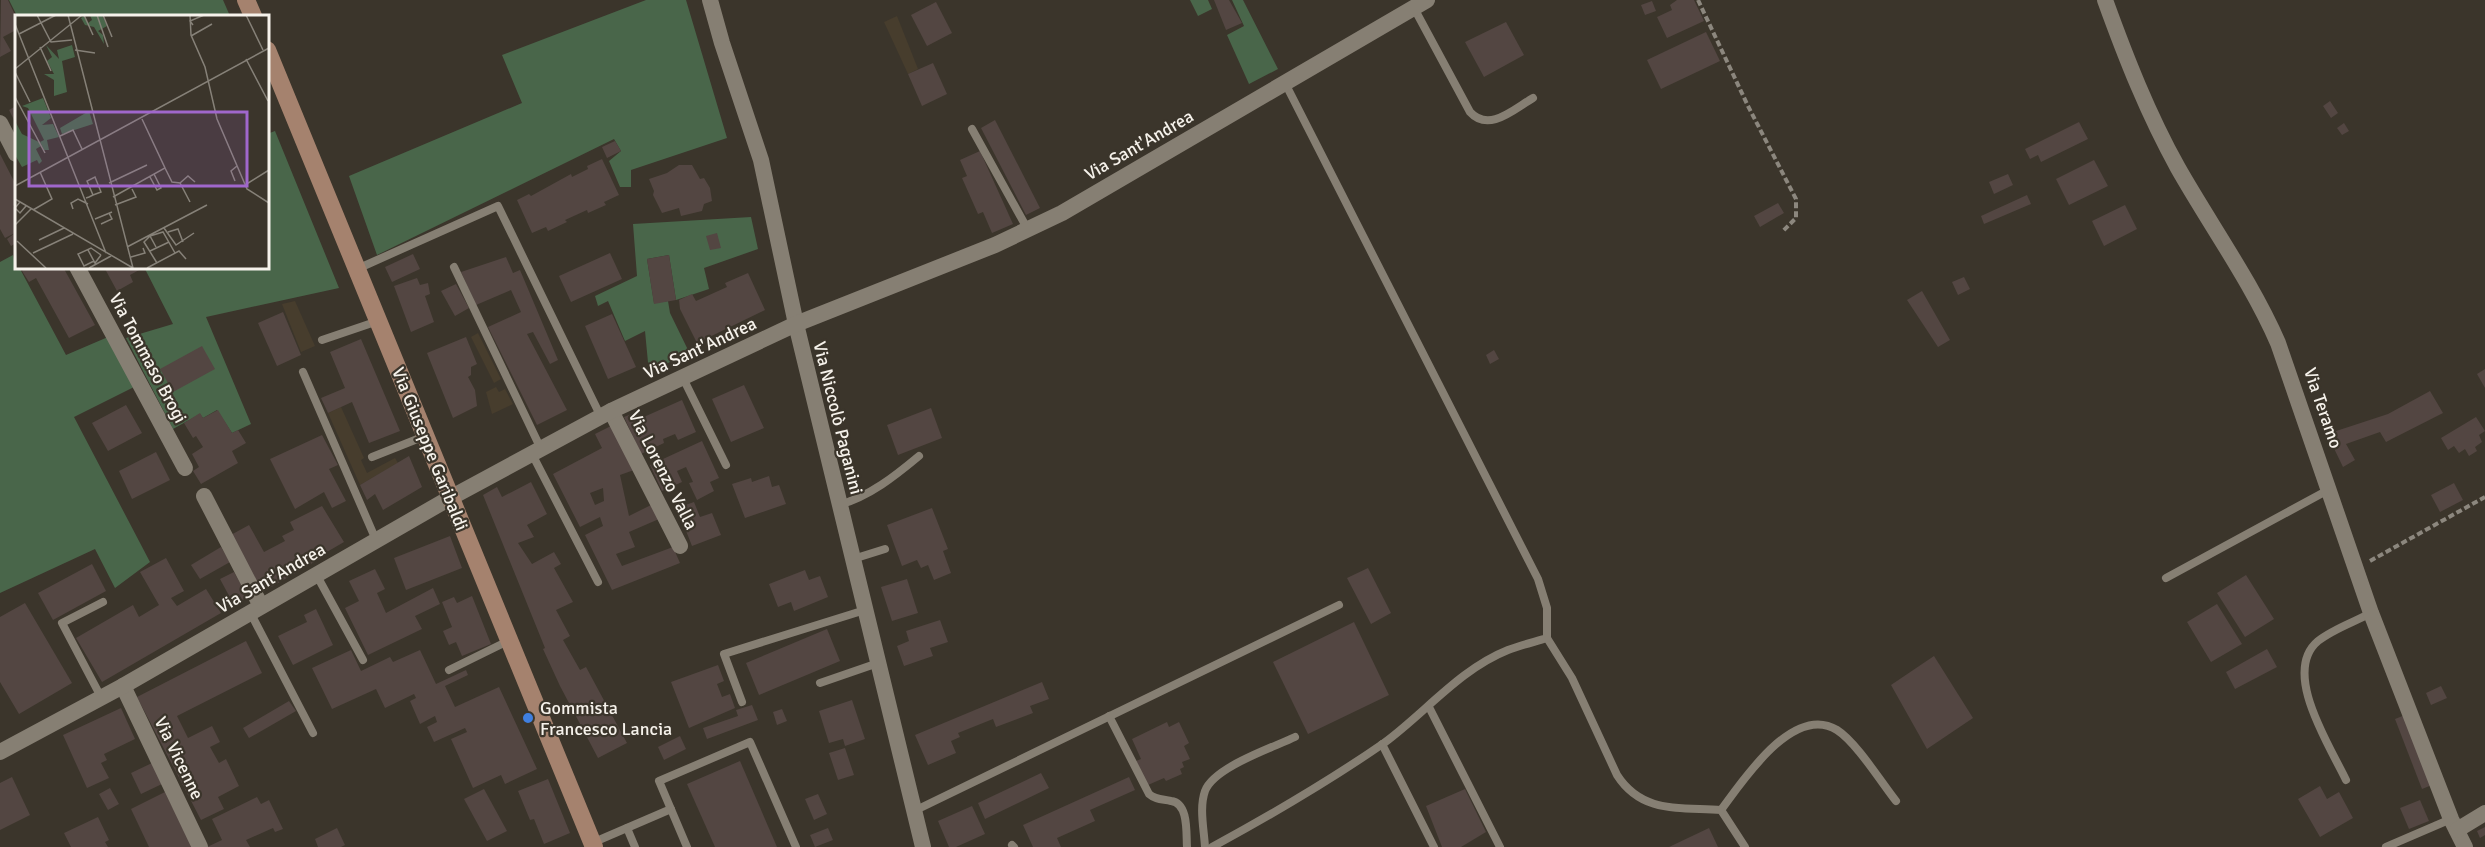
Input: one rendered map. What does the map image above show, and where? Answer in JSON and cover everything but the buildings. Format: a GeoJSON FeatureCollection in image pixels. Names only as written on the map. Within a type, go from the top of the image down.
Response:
{"type":"FeatureCollection","features":[{"type":"Feature","properties":{"kind":"street"},"geometry":{"type":"LineString","coordinates":[[246,0],[253,15]]}},
{"type":"Feature","properties":{"kind":"street","name":"Via Niccolò Paganini"},"geometry":{"type":"LineString","coordinates":[[710,0],[761,160],[796,324],[923,847]]}},
{"type":"Feature","properties":{"kind":"street","name":"Via Teramo"},"geometry":{"type":"LineString","coordinates":[[2106,0],[2136,82],[2163,141],[2276,337],[2371,613],[2465,847]]}},
{"type":"Feature","properties":{"kind":"street","name":"Via Sant'Andrea"},"geometry":{"type":"LineString","coordinates":[[0,752],[123,686],[450,498],[606,414],[796,324],[1028,230],[1420,4]]}},
{"type":"Feature","properties":{"kind":"street","name":"Via Giuseppe Garibaldi"},"geometry":{"type":"LineString","coordinates":[[268,52],[593,845]]}},
{"type":"Feature","properties":{"kind":"street"},"geometry":{"type":"LineString","coordinates":[[0,123],[15,152]]}},
{"type":"Feature","properties":{"kind":"street","name":"Via Tommaso Brogi"},"geometry":{"type":"LineString","coordinates":[[78,268],[185,468]]}},
{"type":"Feature","properties":{"kind":"street","name":"Via Lorenzo Valla"},"geometry":{"type":"LineString","coordinates":[[606,414],[680,546]]}},
{"type":"Feature","properties":{"kind":"street"},"geometry":{"type":"LineString","coordinates":[[204,496],[255,609]]}},
{"type":"Feature","properties":{"kind":"street","name":"Via Vicenne"},"geometry":{"type":"LineString","coordinates":[[123,686],[200,847]]}},
{"type":"Feature","properties":{"kind":"street"},"geometry":{"type":"LineString","coordinates":[[2454,824],[2485,813]]}},
{"type":"Feature","properties":{"kind":"lane"},"geometry":{"type":"LineString","coordinates":[[1420,4],[1470,112],[1475,118],[1488,122],[1497,119],[1533,98]]}},
{"type":"Feature","properties":{"kind":"lane"},"geometry":{"type":"LineString","coordinates":[[1285,82],[1538,579],[1547,608],[1547,638],[1568,669],[1617,775],[1633,795],[1655,804],[1721,810]]}},
{"type":"Feature","properties":{"kind":"lane"},"geometry":{"type":"LineString","coordinates":[[972,129],[1028,230]]}},
{"type":"Feature","properties":{"kind":"lane"},"geometry":{"type":"LineString","coordinates":[[357,269],[498,206],[606,414]]}},
{"type":"Feature","properties":{"kind":"lane"},"geometry":{"type":"LineString","coordinates":[[454,267],[536,452],[598,582]]}},
{"type":"Feature","properties":{"kind":"lane"},"geometry":{"type":"LineString","coordinates":[[322,340],[378,321]]}},
{"type":"Feature","properties":{"kind":"lane"},"geometry":{"type":"LineString","coordinates":[[303,372],[376,540]]}},
{"type":"Feature","properties":{"kind":"lane"},"geometry":{"type":"LineString","coordinates":[[683,378],[726,465]]}},
{"type":"Feature","properties":{"kind":"lane"},"geometry":{"type":"LineString","coordinates":[[372,458],[425,436]]}},
{"type":"Feature","properties":{"kind":"lane"},"geometry":{"type":"LineString","coordinates":[[839,505],[855,500],[882,485],[919,456]]}},
{"type":"Feature","properties":{"kind":"lane"},"geometry":{"type":"LineString","coordinates":[[2166,578],[2330,489]]}},
{"type":"Feature","properties":{"kind":"lane"},"geometry":{"type":"LineString","coordinates":[[853,559],[885,549]]}},
{"type":"Feature","properties":{"kind":"lane"},"geometry":{"type":"LineString","coordinates":[[316,574],[363,660]]}},
{"type":"Feature","properties":{"kind":"lane"},"geometry":{"type":"LineString","coordinates":[[101,697],[62,623],[103,602]]}},
{"type":"Feature","properties":{"kind":"lane"},"geometry":{"type":"LineString","coordinates":[[914,811],[1339,605]]}},
{"type":"Feature","properties":{"kind":"lane"},"geometry":{"type":"LineString","coordinates":[[255,609],[313,733]]}},
{"type":"Feature","properties":{"kind":"lane"},"geometry":{"type":"LineString","coordinates":[[742,702],[724,654],[865,610]]}},
{"type":"Feature","properties":{"kind":"lane"},"geometry":{"type":"LineString","coordinates":[[2346,780],[2309,702],[2303,678],[2303,667],[2307,655],[2318,641],[2371,613]]}},
{"type":"Feature","properties":{"kind":"lane"},"geometry":{"type":"LineString","coordinates":[[1212,847],[1328,780],[1382,744],[1429,708],[1467,674],[1491,659],[1507,650],[1547,638]]}},
{"type":"Feature","properties":{"kind":"lane"},"geometry":{"type":"LineString","coordinates":[[449,670],[508,641]]}},
{"type":"Feature","properties":{"kind":"lane"},"geometry":{"type":"LineString","coordinates":[[820,683],[878,663]]}},
{"type":"Feature","properties":{"kind":"lane"},"geometry":{"type":"LineString","coordinates":[[1429,708],[1500,847]]}},
{"type":"Feature","properties":{"kind":"lane"},"geometry":{"type":"LineString","coordinates":[[1109,717],[1149,794],[1160,800],[1175,801],[1182,807],[1187,847]]}},
{"type":"Feature","properties":{"kind":"lane"},"geometry":{"type":"LineString","coordinates":[[1721,810],[1770,749],[1797,731],[1814,725],[1828,726],[1844,736],[1896,801]]}},
{"type":"Feature","properties":{"kind":"lane"},"geometry":{"type":"LineString","coordinates":[[1205,847],[1203,806],[1209,783],[1228,768],[1295,737]]}},
{"type":"Feature","properties":{"kind":"lane"},"geometry":{"type":"LineString","coordinates":[[687,847],[659,781],[750,742],[796,847]]}},
{"type":"Feature","properties":{"kind":"lane"},"geometry":{"type":"LineString","coordinates":[[1382,744],[1434,847]]}},
{"type":"Feature","properties":{"kind":"lane"},"geometry":{"type":"LineString","coordinates":[[593,845],[671,809]]}},
{"type":"Feature","properties":{"kind":"lane"},"geometry":{"type":"LineString","coordinates":[[1721,810],[1745,847]]}},
{"type":"Feature","properties":{"kind":"lane"},"geometry":{"type":"LineString","coordinates":[[2386,847],[2454,824]]}},
{"type":"Feature","properties":{"kind":"lane"},"geometry":{"type":"LineString","coordinates":[[627,828],[635,847]]}},
{"type":"Feature","properties":{"kind":"path"},"geometry":{"type":"LineString","coordinates":[[1698,0],[1748,106],[1796,199],[1797,218],[1783,231]]}},
{"type":"Feature","properties":{"kind":"path"},"geometry":{"type":"LineString","coordinates":[[2356,568],[2485,497]]}},
{"type":"Feature","properties":{"kind":"shaded area"},"geometry":{"type":"Polygon","coordinates":[[[897,16],[918,69],[908,74],[884,22],[897,16]]]}},
{"type":"Feature","properties":{"kind":"shaded area"},"geometry":{"type":"Polygon","coordinates":[[[295,301],[315,346],[301,352],[282,304],[295,301]]]}},
{"type":"Feature","properties":{"kind":"shaded area"},"geometry":{"type":"Polygon","coordinates":[[[478,333],[501,379],[494,383],[471,337],[478,333]]]}},
{"type":"Feature","properties":{"kind":"shaded area"},"geometry":{"type":"Polygon","coordinates":[[[496,387],[499,392],[505,389],[513,404],[492,414],[486,392],[496,387]]]}},
{"type":"Feature","properties":{"kind":"shaded area"},"geometry":{"type":"Polygon","coordinates":[[[341,407],[364,458],[361,460],[367,473],[395,458],[398,463],[360,485],[328,413],[341,407]]]}},
{"type":"Feature","properties":{"kind":"green space"},"geometry":{"type":"Polygon","coordinates":[[[9,0],[223,0],[230,15],[16,15],[9,0]]]}},
{"type":"Feature","properties":{"kind":"green space"},"geometry":{"type":"Polygon","coordinates":[[[646,0],[686,0],[727,138],[631,170],[631,187],[620,187],[609,161],[621,151],[614,139],[377,255],[349,176],[522,103],[502,55],[646,0]]]}},
{"type":"Feature","properties":{"kind":"green space"},"geometry":{"type":"Polygon","coordinates":[[[1190,0],[1208,0],[1212,9],[1198,16],[1190,0]]]}},
{"type":"Feature","properties":{"kind":"green space"},"geometry":{"type":"Polygon","coordinates":[[[1232,0],[1243,0],[1278,69],[1249,84],[1227,35],[1244,26],[1232,0]]]}},
{"type":"Feature","properties":{"kind":"green space"},"geometry":{"type":"Polygon","coordinates":[[[275,131],[339,288],[206,317],[251,424],[232,433],[217,410],[203,418],[200,414],[173,429],[126,338],[173,324],[145,268],[268,268],[268,134],[275,131]]]}},
{"type":"Feature","properties":{"kind":"green space"},"geometry":{"type":"Polygon","coordinates":[[[751,217],[758,249],[704,268],[709,289],[676,300],[669,255],[647,259],[654,303],[668,301],[670,313],[689,352],[649,373],[645,331],[625,341],[608,301],[598,306],[595,296],[637,276],[633,224],[751,217]]]}},
{"type":"Feature","properties":{"kind":"green space"},"geometry":{"type":"Polygon","coordinates":[[[13,255],[15,268],[20,268],[66,355],[108,337],[134,387],[74,417],[150,562],[115,588],[95,549],[0,593],[0,262],[13,255]]]}},
{"type":"Feature","properties":{"kind":"place","name":"Gommista Francesco Lancia"},"geometry":{"type":"Point","coordinates":[528,718]}}]}
